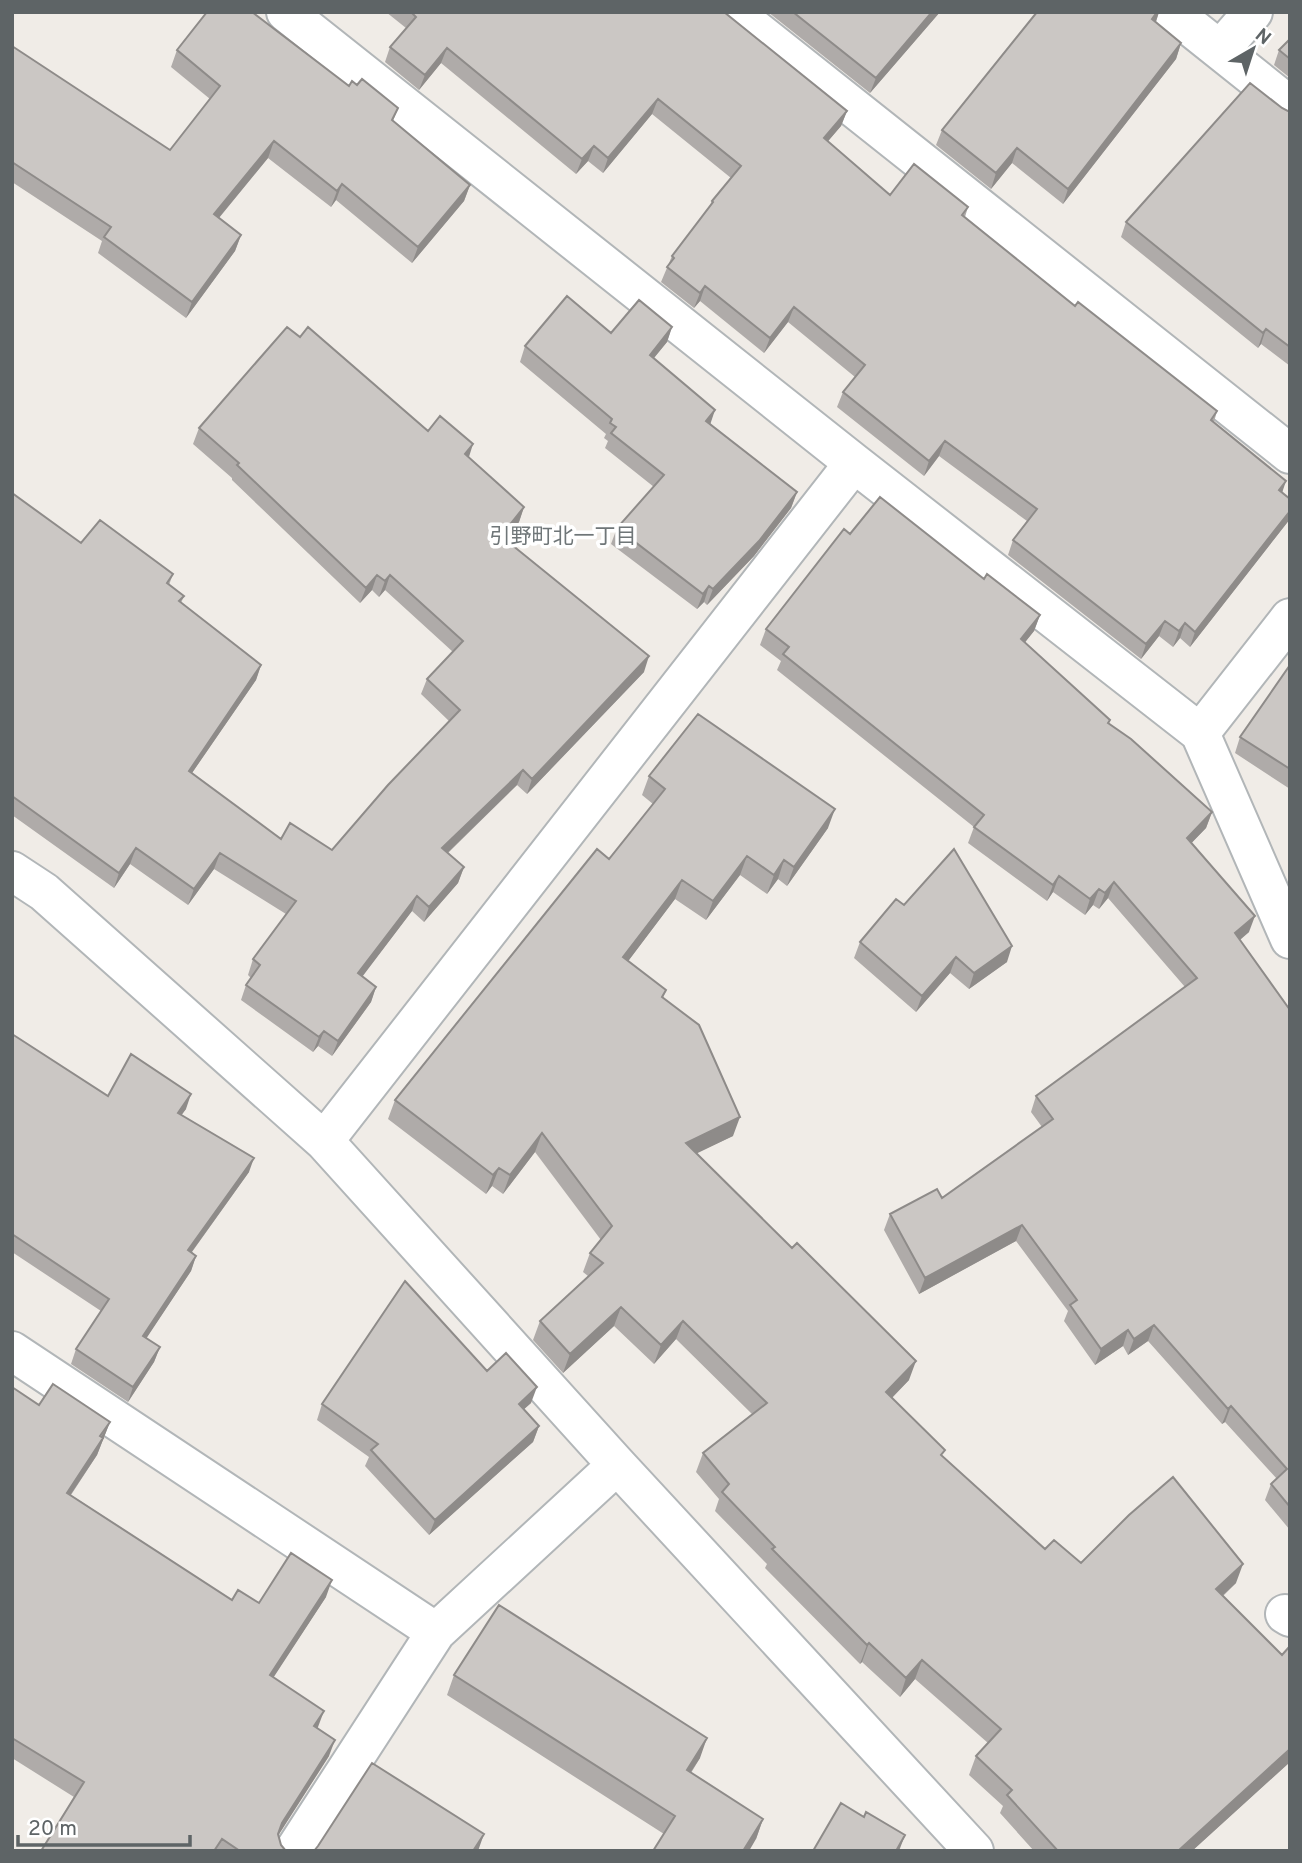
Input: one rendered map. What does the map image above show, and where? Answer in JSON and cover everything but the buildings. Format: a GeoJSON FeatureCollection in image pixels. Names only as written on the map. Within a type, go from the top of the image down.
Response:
{"type":"FeatureCollection","features":[{"type":"Feature","properties":{"kind":"street"},"geometry":{"type":"LineString","coordinates":[[286,12],[854,463],[1200,733],[1290,939]]}},
{"type":"Feature","properties":{"kind":"street"},"geometry":{"type":"LineString","coordinates":[[733,12],[1290,454]]}},
{"type":"Feature","properties":{"kind":"street"},"geometry":{"type":"LineString","coordinates":[[1172,12],[1290,106]]}},
{"type":"Feature","properties":{"kind":"street"},"geometry":{"type":"LineString","coordinates":[[1220,50],[1253,12]]}},
{"type":"Feature","properties":{"kind":"street"},"geometry":{"type":"LineString","coordinates":[[324,1141],[854,463]]}},
{"type":"Feature","properties":{"kind":"street"},"geometry":{"type":"LineString","coordinates":[[1200,733],[1290,618]]}},
{"type":"Feature","properties":{"kind":"street"},"geometry":{"type":"LineString","coordinates":[[12,871],[44,892],[324,1141],[617,1465],[974,1851]]}},
{"type":"Feature","properties":{"kind":"street"},"geometry":{"type":"LineString","coordinates":[[12,1351],[436,1632]]}},
{"type":"Feature","properties":{"kind":"street"},"geometry":{"type":"LineString","coordinates":[[293,1851],[436,1632],[617,1465]]}},
{"type":"Feature","properties":{"kind":"district","name":"引野町北一丁目"},"geometry":{"type":"Point","coordinates":[563,537]}}]}
